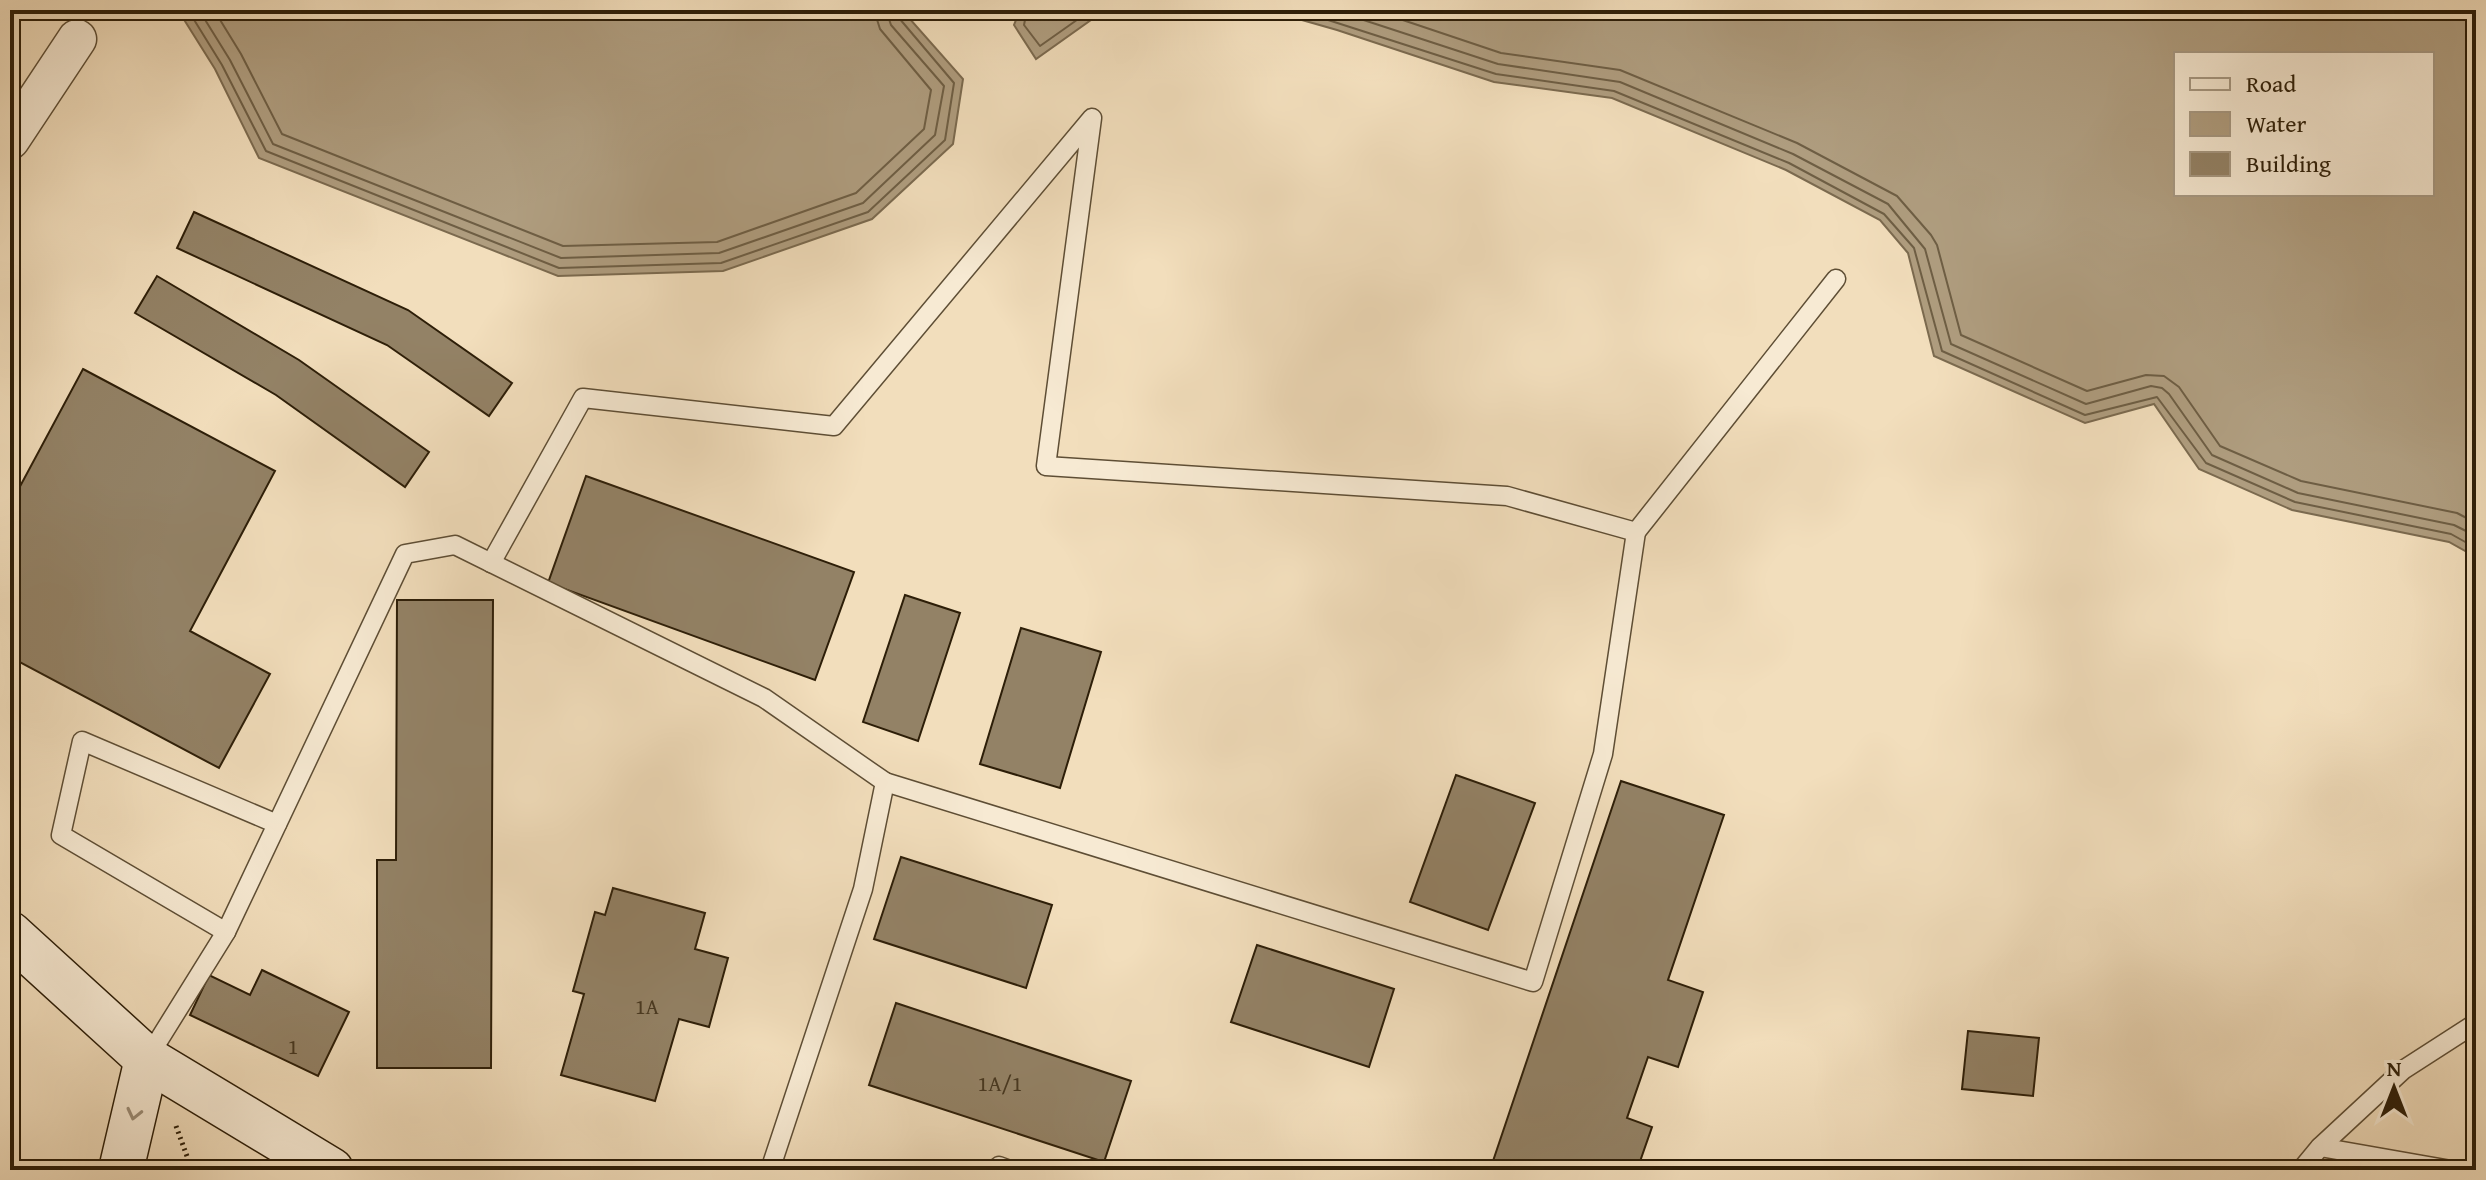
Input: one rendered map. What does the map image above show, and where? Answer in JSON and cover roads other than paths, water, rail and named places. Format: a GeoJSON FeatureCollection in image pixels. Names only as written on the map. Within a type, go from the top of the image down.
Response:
{"type":"FeatureCollection","features":[{"type":"Feature","properties":{"kind":"main road"},"geometry":{"type":"LineString","coordinates":[[10,934],[147,1059],[331,1170]]}},
{"type":"Feature","properties":{"kind":"main road"},"geometry":{"type":"LineString","coordinates":[[121,1170],[147,1059]]}},
{"type":"Feature","properties":{"kind":"street"},"geometry":{"type":"LineString","coordinates":[[10,140],[77,39]]}},
{"type":"Feature","properties":{"kind":"lane"},"geometry":{"type":"LineString","coordinates":[[491,563],[583,398],[834,426],[1092,118],[1046,466],[1507,496],[1636,532]]}},
{"type":"Feature","properties":{"kind":"lane"},"geometry":{"type":"LineString","coordinates":[[147,1059],[226,932],[405,554],[455,545],[764,698],[885,782],[1533,982],[1603,754],[1636,532],[1836,279]]}},
{"type":"Feature","properties":{"kind":"lane"},"geometry":{"type":"LineString","coordinates":[[226,932],[61,835],[82,741],[277,824]]}},
{"type":"Feature","properties":{"kind":"lane"},"geometry":{"type":"LineString","coordinates":[[770,1170],[863,889],[885,782]]}},
{"type":"Feature","properties":{"kind":"lane"},"geometry":{"type":"LineString","coordinates":[[2301,1170],[2320,1147],[2403,1070],[2476,1023]]}},
{"type":"Feature","properties":{"kind":"lane"},"geometry":{"type":"LineString","coordinates":[[2320,1147],[2451,1170]]}},
{"type":"Feature","properties":{"kind":"water"},"geometry":{"type":"Polygon","coordinates":[[[178,10],[902,10],[963,79],[953,144],[872,219],[723,271],[558,276],[259,158],[215,69],[178,10]]]}},
{"type":"Feature","properties":{"kind":"water"},"geometry":{"type":"Polygon","coordinates":[[[1020,10],[1105,10],[1036,59],[1014,25],[1020,10]]]}},
{"type":"Feature","properties":{"kind":"water"},"geometry":{"type":"Polygon","coordinates":[[[1267,10],[2476,10],[2476,557],[2449,542],[2292,510],[2199,469],[2154,404],[2085,423],[1934,356],[1908,253],[1880,220],[1786,170],[1612,98],[1494,82],[1267,10]]]}}]}
